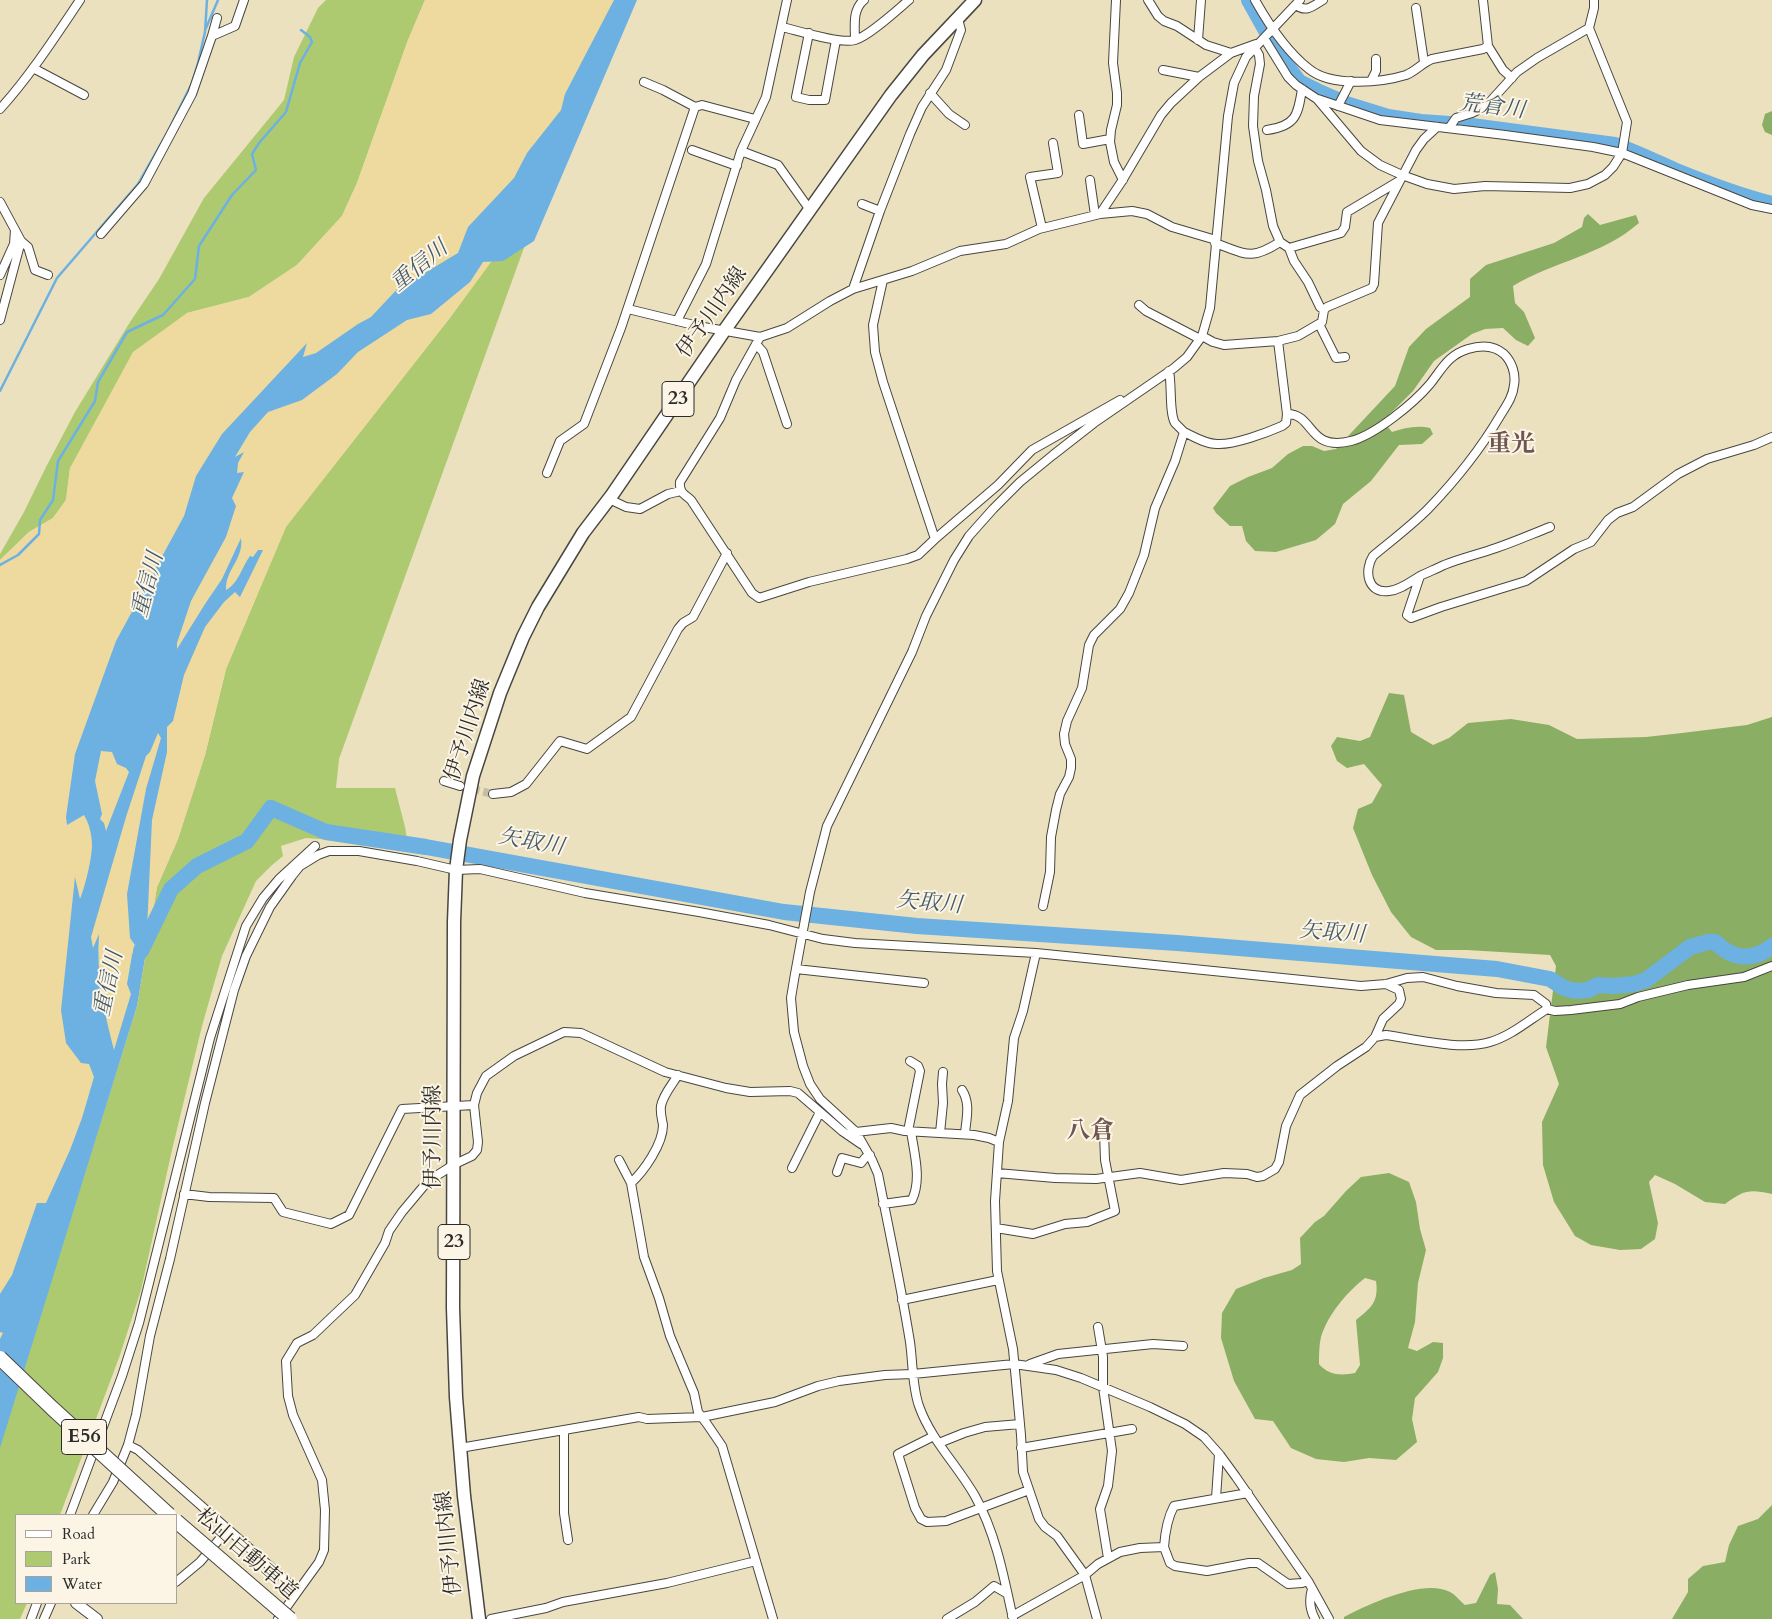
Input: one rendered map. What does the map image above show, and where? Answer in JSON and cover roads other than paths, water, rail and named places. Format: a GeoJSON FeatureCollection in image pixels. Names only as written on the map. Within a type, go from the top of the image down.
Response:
{"type":"FeatureCollection","features":[{"type":"Feature","properties":{"kind":"highway","name":"松山自動車道"},"geometry":{"type":"LineString","coordinates":[[0,1358],[168,1514]]}},
{"type":"Feature","properties":{"kind":"highway","name":"松山自動車道"},"geometry":{"type":"LineString","coordinates":[[178,1523],[290,1619]]}},
{"type":"Feature","properties":{"kind":"main road","name":"伊予川内線"},"geometry":{"type":"LineString","coordinates":[[479,1619],[456,1397],[454,1308],[454,922],[456,867],[460,840],[467,800],[483,744],[500,693],[523,637],[560,570],[584,533],[891,95],[923,55],[975,0]]}},
{"type":"Feature","properties":{"kind":"street"},"geometry":{"type":"LineString","coordinates":[[0,109],[33,68],[80,0]]}},
{"type":"Feature","properties":{"kind":"street"},"geometry":{"type":"LineString","coordinates":[[212,36],[235,26],[244,0]]}},
{"type":"Feature","properties":{"kind":"street"},"geometry":{"type":"LineString","coordinates":[[677,321],[706,264],[742,151],[766,97],[787,0]]}},
{"type":"Feature","properties":{"kind":"street"},"geometry":{"type":"LineString","coordinates":[[855,40],[855,14],[857,8],[864,0]]}},
{"type":"Feature","properties":{"kind":"street"},"geometry":{"type":"LineString","coordinates":[[782,27],[836,40],[855,40],[864,36],[909,0]]}},
{"type":"Feature","properties":{"kind":"street"},"geometry":{"type":"LineString","coordinates":[[1116,0],[1113,63],[1117,93],[1110,139],[1114,162],[1123,180]]}},
{"type":"Feature","properties":{"kind":"street"},"geometry":{"type":"LineString","coordinates":[[1148,0],[1158,16],[1164,20],[1206,45],[1231,53]]}},
{"type":"Feature","properties":{"kind":"street"},"geometry":{"type":"LineString","coordinates":[[1198,40],[1201,0]]}},
{"type":"Feature","properties":{"kind":"street"},"geometry":{"type":"LineString","coordinates":[[1255,0],[1264,37],[1288,77],[1317,99],[1380,120],[1534,139],[1622,153],[1752,205],[1772,209]]}},
{"type":"Feature","properties":{"kind":"street"},"geometry":{"type":"LineString","coordinates":[[1164,1547],[1140,1548],[1120,1552],[1013,1618],[996,1544],[980,1507],[934,1436],[919,1406],[910,1344],[878,1174],[870,1155],[856,1132],[820,1099],[810,1084],[797,1048],[791,998],[810,892],[827,826],[954,560],[969,536],[1020,482],[1094,423],[1169,371],[1193,350],[1201,337],[1210,308],[1228,116],[1234,83],[1246,57],[1298,3],[1302,10],[1307,10],[1323,0]]}},
{"type":"Feature","properties":{"kind":"street"},"geometry":{"type":"LineString","coordinates":[[1483,0],[1488,46],[1503,70],[1512,78]]}},
{"type":"Feature","properties":{"kind":"street"},"geometry":{"type":"LineString","coordinates":[[1317,99],[1361,151],[1400,178],[1454,189],[1485,186],[1570,188],[1583,186],[1604,175],[1613,167],[1622,153],[1628,122],[1589,28],[1594,0]]}},
{"type":"Feature","properties":{"kind":"street"},"geometry":{"type":"LineString","coordinates":[[1416,8],[1424,62]]}},
{"type":"Feature","properties":{"kind":"street"},"geometry":{"type":"LineString","coordinates":[[101,234],[144,184],[192,94],[218,18]]}},
{"type":"Feature","properties":{"kind":"street"},"geometry":{"type":"LineString","coordinates":[[853,289],[910,134],[922,107],[946,70],[961,30],[958,19]]}},
{"type":"Feature","properties":{"kind":"street"},"geometry":{"type":"LineString","coordinates":[[1449,128],[1456,118],[1472,113],[1487,105],[1512,78],[1537,58],[1589,28]]}},
{"type":"Feature","properties":{"kind":"street"},"geometry":{"type":"LineString","coordinates":[[809,33],[796,97],[809,100],[825,100],[836,40]]}},
{"type":"Feature","properties":{"kind":"street"},"geometry":{"type":"LineString","coordinates":[[1264,37],[1259,55],[1260,64],[1255,89],[1252,126],[1255,150],[1273,226],[1280,242],[1289,248],[1294,261],[1308,282],[1320,307],[1324,310]]}},
{"type":"Feature","properties":{"kind":"street"},"geometry":{"type":"LineString","coordinates":[[1097,214],[1123,180],[1160,115],[1171,103],[1199,77],[1231,53],[1264,37],[1280,39],[1310,70],[1331,79],[1352,81],[1371,81],[1405,75],[1419,69],[1424,62],[1432,59],[1483,49],[1488,46]]}},
{"type":"Feature","properties":{"kind":"street"},"geometry":{"type":"LineString","coordinates":[[1371,81],[1376,71],[1376,60]]}},
{"type":"Feature","properties":{"kind":"street"},"geometry":{"type":"LineString","coordinates":[[33,68],[84,95]]}},
{"type":"Feature","properties":{"kind":"street"},"geometry":{"type":"LineString","coordinates":[[1163,70],[1199,77]]}},
{"type":"Feature","properties":{"kind":"street"},"geometry":{"type":"LineString","coordinates":[[1338,106],[1352,81]]}},
{"type":"Feature","properties":{"kind":"street"},"geometry":{"type":"LineString","coordinates":[[644,82],[663,90],[695,108]]}},
{"type":"Feature","properties":{"kind":"street"},"geometry":{"type":"LineString","coordinates":[[1267,130],[1286,127],[1292,120],[1300,104],[1302,89]]}},
{"type":"Feature","properties":{"kind":"street"},"geometry":{"type":"LineString","coordinates":[[930,93],[948,114],[965,125]]}},
{"type":"Feature","properties":{"kind":"street"},"geometry":{"type":"LineString","coordinates":[[548,473],[560,441],[584,424],[628,309],[695,108],[702,105],[755,119]]}},
{"type":"Feature","properties":{"kind":"street"},"geometry":{"type":"LineString","coordinates":[[1079,115],[1083,144],[1110,139]]}},
{"type":"Feature","properties":{"kind":"street"},"geometry":{"type":"LineString","coordinates":[[1139,305],[1146,311],[1201,337],[1224,345],[1278,341],[1298,336],[1319,324],[1322,322],[1324,310],[1327,306],[1372,288],[1374,284],[1378,222],[1400,178],[1424,139],[1437,127]]}},
{"type":"Feature","properties":{"kind":"street"},"geometry":{"type":"LineString","coordinates":[[1042,228],[1030,177],[1058,173],[1053,143]]}},
{"type":"Feature","properties":{"kind":"street"},"geometry":{"type":"LineString","coordinates":[[692,150],[737,166]]}},
{"type":"Feature","properties":{"kind":"street"},"geometry":{"type":"LineString","coordinates":[[742,151],[778,165],[810,210]]}},
{"type":"Feature","properties":{"kind":"street"},"geometry":{"type":"LineString","coordinates":[[1289,248],[1341,234],[1345,227],[1347,212],[1400,178]]}},
{"type":"Feature","properties":{"kind":"street"},"geometry":{"type":"LineString","coordinates":[[1090,180],[1097,214]]}},
{"type":"Feature","properties":{"kind":"street"},"geometry":{"type":"LineString","coordinates":[[0,202],[21,241],[28,247],[35,270],[48,275]]}},
{"type":"Feature","properties":{"kind":"street"},"geometry":{"type":"LineString","coordinates":[[862,204],[880,212]]}},
{"type":"Feature","properties":{"kind":"street"},"geometry":{"type":"LineString","coordinates":[[628,309],[758,340],[787,328],[853,289],[912,271],[960,251],[1006,244],[1042,228],[1097,214],[1132,211],[1147,214],[1172,226],[1250,255],[1265,251],[1280,242]]}},
{"type":"Feature","properties":{"kind":"street"},"geometry":{"type":"LineString","coordinates":[[0,275],[14,244],[15,230]]}},
{"type":"Feature","properties":{"kind":"street"},"geometry":{"type":"LineString","coordinates":[[0,320],[21,241]]}},
{"type":"Feature","properties":{"kind":"street"},"geometry":{"type":"LineString","coordinates":[[883,280],[872,325],[875,352],[883,382],[935,539]]}},
{"type":"Feature","properties":{"kind":"street"},"geometry":{"type":"LineString","coordinates":[[1319,324],[1336,358],[1345,357]]}},
{"type":"Feature","properties":{"kind":"street"},"geometry":{"type":"LineString","coordinates":[[758,340],[788,424]]}},
{"type":"Feature","properties":{"kind":"street"},"geometry":{"type":"LineString","coordinates":[[758,340],[736,380],[720,418],[680,482],[681,492],[691,500],[752,593],[759,598],[809,582],[918,555],[998,485],[1032,450],[1117,400],[1128,399]]}},
{"type":"Feature","properties":{"kind":"street"},"geometry":{"type":"LineString","coordinates":[[1169,371],[1172,384],[1172,413],[1175,422],[1184,432],[1208,443],[1229,443],[1282,426],[1286,423],[1287,414],[1278,341]]}},
{"type":"Feature","properties":{"kind":"street"},"geometry":{"type":"LineString","coordinates":[[1287,414],[1296,414],[1304,421],[1310,431],[1322,440],[1333,444],[1351,441],[1365,436],[1394,418],[1430,384],[1442,367],[1454,356],[1468,349],[1491,346],[1503,353],[1511,362],[1514,385],[1510,399],[1477,453],[1427,510],[1373,556],[1367,571],[1368,581],[1375,588],[1386,592],[1397,590],[1420,576],[1446,564],[1550,527]]}},
{"type":"Feature","properties":{"kind":"street"},"geometry":{"type":"LineString","coordinates":[[1043,906],[1050,872],[1051,837],[1056,810],[1060,794],[1069,777],[1071,768],[1071,760],[1065,744],[1064,734],[1067,722],[1082,688],[1089,645],[1094,635],[1120,609],[1129,593],[1144,554],[1155,508],[1175,461],[1184,432]]}},
{"type":"Feature","properties":{"kind":"street"},"geometry":{"type":"LineString","coordinates":[[1420,576],[1407,616],[1411,618],[1526,581],[1574,549],[1591,542],[1608,520],[1617,513],[1633,506],[1678,474],[1708,459],[1754,445],[1772,437]]}},
{"type":"Feature","properties":{"kind":"street"},"geometry":{"type":"LineString","coordinates":[[609,499],[626,507],[640,509],[668,494],[681,492]]}},
{"type":"Feature","properties":{"kind":"street"},"geometry":{"type":"LineString","coordinates":[[493,794],[511,792],[526,784],[560,741],[587,749],[631,717],[678,629],[683,623],[693,617],[727,553]]}},
{"type":"Feature","properties":{"kind":"street"},"geometry":{"type":"LineString","coordinates":[[444,781],[460,786]]}},
{"type":"Feature","properties":{"kind":"street"},"geometry":{"type":"LineString","coordinates":[[70,1514],[122,1376],[139,1323],[210,1038],[246,926],[263,898],[312,846],[323,846],[329,851]]}},
{"type":"Feature","properties":{"kind":"street"},"geometry":{"type":"LineString","coordinates":[[94,1514],[113,1482],[128,1444],[136,1415],[150,1336],[170,1260],[204,1103],[234,990],[246,956],[270,907],[292,876],[309,859],[329,851],[359,852],[480,869],[585,893],[699,912],[855,942],[1036,952],[1361,986],[1386,984],[1407,978],[1423,977],[1457,986],[1496,993],[1534,995],[1546,1004],[1547,1009]]}},
{"type":"Feature","properties":{"kind":"street"},"geometry":{"type":"LineString","coordinates":[[1036,952],[1023,1011],[1014,1038],[1008,1101],[1000,1142],[995,1202],[998,1280],[1007,1317],[1014,1364],[1023,1472],[1039,1519],[1045,1527],[1057,1536],[1085,1574],[1097,1619]]}},
{"type":"Feature","properties":{"kind":"street"},"geometry":{"type":"LineString","coordinates":[[1375,1037],[1386,1035],[1458,1045],[1478,1045],[1500,1038],[1547,1009],[1555,1011],[1620,1004],[1638,997],[1688,985],[1744,977],[1772,966]]}},
{"type":"Feature","properties":{"kind":"street"},"geometry":{"type":"LineString","coordinates":[[796,969],[924,983]]}},
{"type":"Feature","properties":{"kind":"street"},"geometry":{"type":"LineString","coordinates":[[997,1173],[1055,1178],[1096,1178],[1133,1173],[1181,1180],[1224,1173],[1257,1177],[1270,1173],[1275,1169],[1278,1162],[1286,1126],[1300,1094],[1366,1047],[1375,1037],[1383,1020],[1399,1004],[1401,999],[1399,990],[1386,984]]}},
{"type":"Feature","properties":{"kind":"street"},"geometry":{"type":"LineString","coordinates":[[278,1619],[319,1562],[324,1550],[325,1510],[322,1480],[293,1415],[288,1396],[286,1361],[297,1343],[313,1335],[355,1295],[402,1212],[428,1180],[472,1156],[477,1150],[478,1142],[474,1105],[477,1093],[486,1076],[514,1056],[564,1032],[581,1033],[664,1072],[726,1088],[750,1092],[798,1092],[865,1147]]}},
{"type":"Feature","properties":{"kind":"street"},"geometry":{"type":"LineString","coordinates":[[884,1204],[912,1200],[917,1190],[916,1168],[910,1131],[920,1071],[918,1066],[910,1061]]}},
{"type":"Feature","properties":{"kind":"street"},"geometry":{"type":"LineString","coordinates":[[940,1133],[943,1104],[943,1072]]}},
{"type":"Feature","properties":{"kind":"street"},"geometry":{"type":"LineString","coordinates":[[631,1183],[648,1164],[660,1137],[663,1126],[661,1107],[663,1100],[678,1075]]}},
{"type":"Feature","properties":{"kind":"street"},"geometry":{"type":"LineString","coordinates":[[962,1090],[967,1097],[968,1105],[965,1134]]}},
{"type":"Feature","properties":{"kind":"street"},"geometry":{"type":"LineString","coordinates":[[184,1194],[274,1198],[283,1212],[331,1224],[348,1214],[402,1109],[474,1105]]}},
{"type":"Feature","properties":{"kind":"street"},"geometry":{"type":"LineString","coordinates":[[792,1168],[820,1112]]}},
{"type":"Feature","properties":{"kind":"street"},"geometry":{"type":"LineString","coordinates":[[856,1132],[891,1128],[965,1134],[1000,1142]]}},
{"type":"Feature","properties":{"kind":"street"},"geometry":{"type":"LineString","coordinates":[[996,1228],[1033,1234],[1064,1224],[1086,1222],[1115,1211],[1105,1160],[1104,1132]]}},
{"type":"Feature","properties":{"kind":"street"},"geometry":{"type":"LineString","coordinates":[[837,1172],[842,1158],[861,1163],[870,1155]]}},
{"type":"Feature","properties":{"kind":"street"},"geometry":{"type":"LineString","coordinates":[[619,1160],[631,1183],[646,1265],[659,1298],[670,1336],[694,1393],[698,1412],[722,1446],[772,1619]]}},
{"type":"Feature","properties":{"kind":"street"},"geometry":{"type":"LineString","coordinates":[[902,1300],[998,1280]]}},
{"type":"Feature","properties":{"kind":"street"},"geometry":{"type":"LineString","coordinates":[[1098,1327],[1103,1387],[1112,1450],[1108,1486],[1100,1509],[1108,1558]]}},
{"type":"Feature","properties":{"kind":"street"},"geometry":{"type":"LineString","coordinates":[[1028,1365],[1058,1354],[1154,1344],[1183,1346]]}},
{"type":"Feature","properties":{"kind":"street"},"geometry":{"type":"LineString","coordinates":[[460,1448],[639,1417],[647,1419],[702,1417],[775,1402],[818,1386],[885,1375],[1014,1364],[1056,1370],[1103,1387],[1156,1410],[1185,1424],[1204,1437],[1248,1493],[1308,1581],[1329,1619]]}},
{"type":"Feature","properties":{"kind":"street"},"geometry":{"type":"LineString","coordinates":[[939,1443],[964,1432],[985,1427],[1020,1424]]}},
{"type":"Feature","properties":{"kind":"street"},"geometry":{"type":"LineString","coordinates":[[1021,1448],[1132,1429]]}},
{"type":"Feature","properties":{"kind":"street"},"geometry":{"type":"LineString","coordinates":[[564,1430],[564,1513],[568,1540]]}},
{"type":"Feature","properties":{"kind":"street"},"geometry":{"type":"LineString","coordinates":[[934,1436],[898,1454],[921,1519],[927,1522],[946,1521],[1029,1490]]}},
{"type":"Feature","properties":{"kind":"street"},"geometry":{"type":"LineString","coordinates":[[128,1444],[138,1450],[298,1591]]}},
{"type":"Feature","properties":{"kind":"street"},"geometry":{"type":"LineString","coordinates":[[1216,1498],[1219,1454]]}},
{"type":"Feature","properties":{"kind":"street"},"geometry":{"type":"LineString","coordinates":[[1248,1493],[1174,1506],[1166,1529],[1164,1547],[1170,1563],[1174,1566],[1206,1570],[1258,1563],[1288,1584],[1308,1581]]}},
{"type":"Feature","properties":{"kind":"street"},"geometry":{"type":"LineString","coordinates":[[178,1580],[200,1562],[228,1529]]}},
{"type":"Feature","properties":{"kind":"street"},"geometry":{"type":"LineString","coordinates":[[491,1619],[546,1608],[563,1602],[667,1583],[756,1561]]}},
{"type":"Feature","properties":{"kind":"street"},"geometry":{"type":"LineString","coordinates":[[947,1619],[974,1602],[994,1586],[1006,1593]]}},
{"type":"Feature","properties":{"kind":"street"},"geometry":{"type":"LineString","coordinates":[[1312,1589],[1310,1605],[1315,1619]]}},
{"type":"Feature","properties":{"kind":"street"},"geometry":{"type":"LineString","coordinates":[[31,1619],[37,1604]]}},
{"type":"Feature","properties":{"kind":"street"},"geometry":{"type":"LineString","coordinates":[[44,1619],[50,1604]]}},
{"type":"Feature","properties":{"kind":"street"},"geometry":{"type":"LineString","coordinates":[[77,1604],[97,1619]]}},
{"type":"Feature","properties":{"kind":"water","name":"重信川"},"geometry":{"type":"Polygon","coordinates":[[[614,0],[637,0],[534,241],[503,261],[483,262],[470,282],[431,314],[407,320],[358,352],[337,374],[302,400],[268,412],[250,432],[235,457],[244,452],[238,463],[237,473],[244,472],[232,498],[236,506],[226,537],[191,601],[177,643],[177,649],[222,579],[241,538],[240,552],[228,576],[226,590],[237,580],[250,556],[253,557],[258,550],[263,550],[240,597],[235,592],[224,602],[205,627],[184,675],[173,721],[167,727],[167,752],[152,820],[146,952],[137,1006],[0,1448],[0,1339],[3,1333],[0,1332],[0,1294],[12,1275],[37,1203],[46,1203],[70,1150],[94,1077],[89,1064],[81,1063],[66,1043],[61,1010],[75,877],[80,899],[88,872],[92,845],[90,829],[84,815],[67,825],[66,817],[75,754],[116,641],[184,516],[196,476],[222,434],[307,343],[303,357],[316,353],[371,317],[401,285],[458,253],[468,227],[514,178],[527,153],[561,110],[565,94],[614,0]],[[158,733],[150,752],[146,756],[91,937],[93,948],[99,934],[98,949],[102,993],[114,1050],[131,994],[127,984],[135,945],[130,938],[127,894],[146,789],[161,738],[158,733]],[[101,751],[95,781],[102,814],[100,819],[104,823],[106,831],[129,772],[126,768],[117,764],[112,752],[101,751]]]}},
{"type":"Feature","properties":{"kind":"waterway"},"geometry":{"type":"LineString","coordinates":[[0,391],[57,278],[138,184],[167,133],[192,83],[205,32],[207,0]]}},
{"type":"Feature","properties":{"kind":"waterway"},"geometry":{"type":"LineString","coordinates":[[206,28],[218,0]]}},
{"type":"Feature","properties":{"kind":"waterway","name":"荒倉川"},"geometry":{"type":"LineString","coordinates":[[1249,0],[1282,59],[1299,82],[1349,105],[1388,117],[1421,122],[1464,125],[1615,145],[1712,185],[1772,204]]}},
{"type":"Feature","properties":{"kind":"waterway"},"geometry":{"type":"LineString","coordinates":[[0,565],[18,555],[39,534],[40,520],[53,500],[58,461],[95,401],[98,382],[127,332],[163,315],[195,279],[199,246],[232,195],[256,170],[252,154],[286,112],[300,63],[312,42],[310,37],[301,30]]}},
{"type":"Feature","properties":{"kind":"waterway","name":"矢取川"},"geometry":{"type":"LineString","coordinates":[[141,951],[171,889],[197,866],[247,841],[271,808],[326,832],[426,847],[784,912],[917,926],[1177,943],[1497,969],[1550,979],[1564,988],[1576,991],[1588,990],[1598,985],[1634,984],[1646,980],[1690,947],[1708,942],[1715,942],[1728,952],[1742,956],[1757,955],[1772,946]]}},
{"type":"Feature","properties":{"kind":"tunnel"},"geometry":{"type":"LineString","coordinates":[[460,786],[493,794]]}},
{"type":"Feature","properties":{"kind":"district","name":"重光"},"geometry":{"type":"Point","coordinates":[1511,445]}},
{"type":"Feature","properties":{"kind":"district","name":"八倉"},"geometry":{"type":"Point","coordinates":[1090,1132]}}]}
